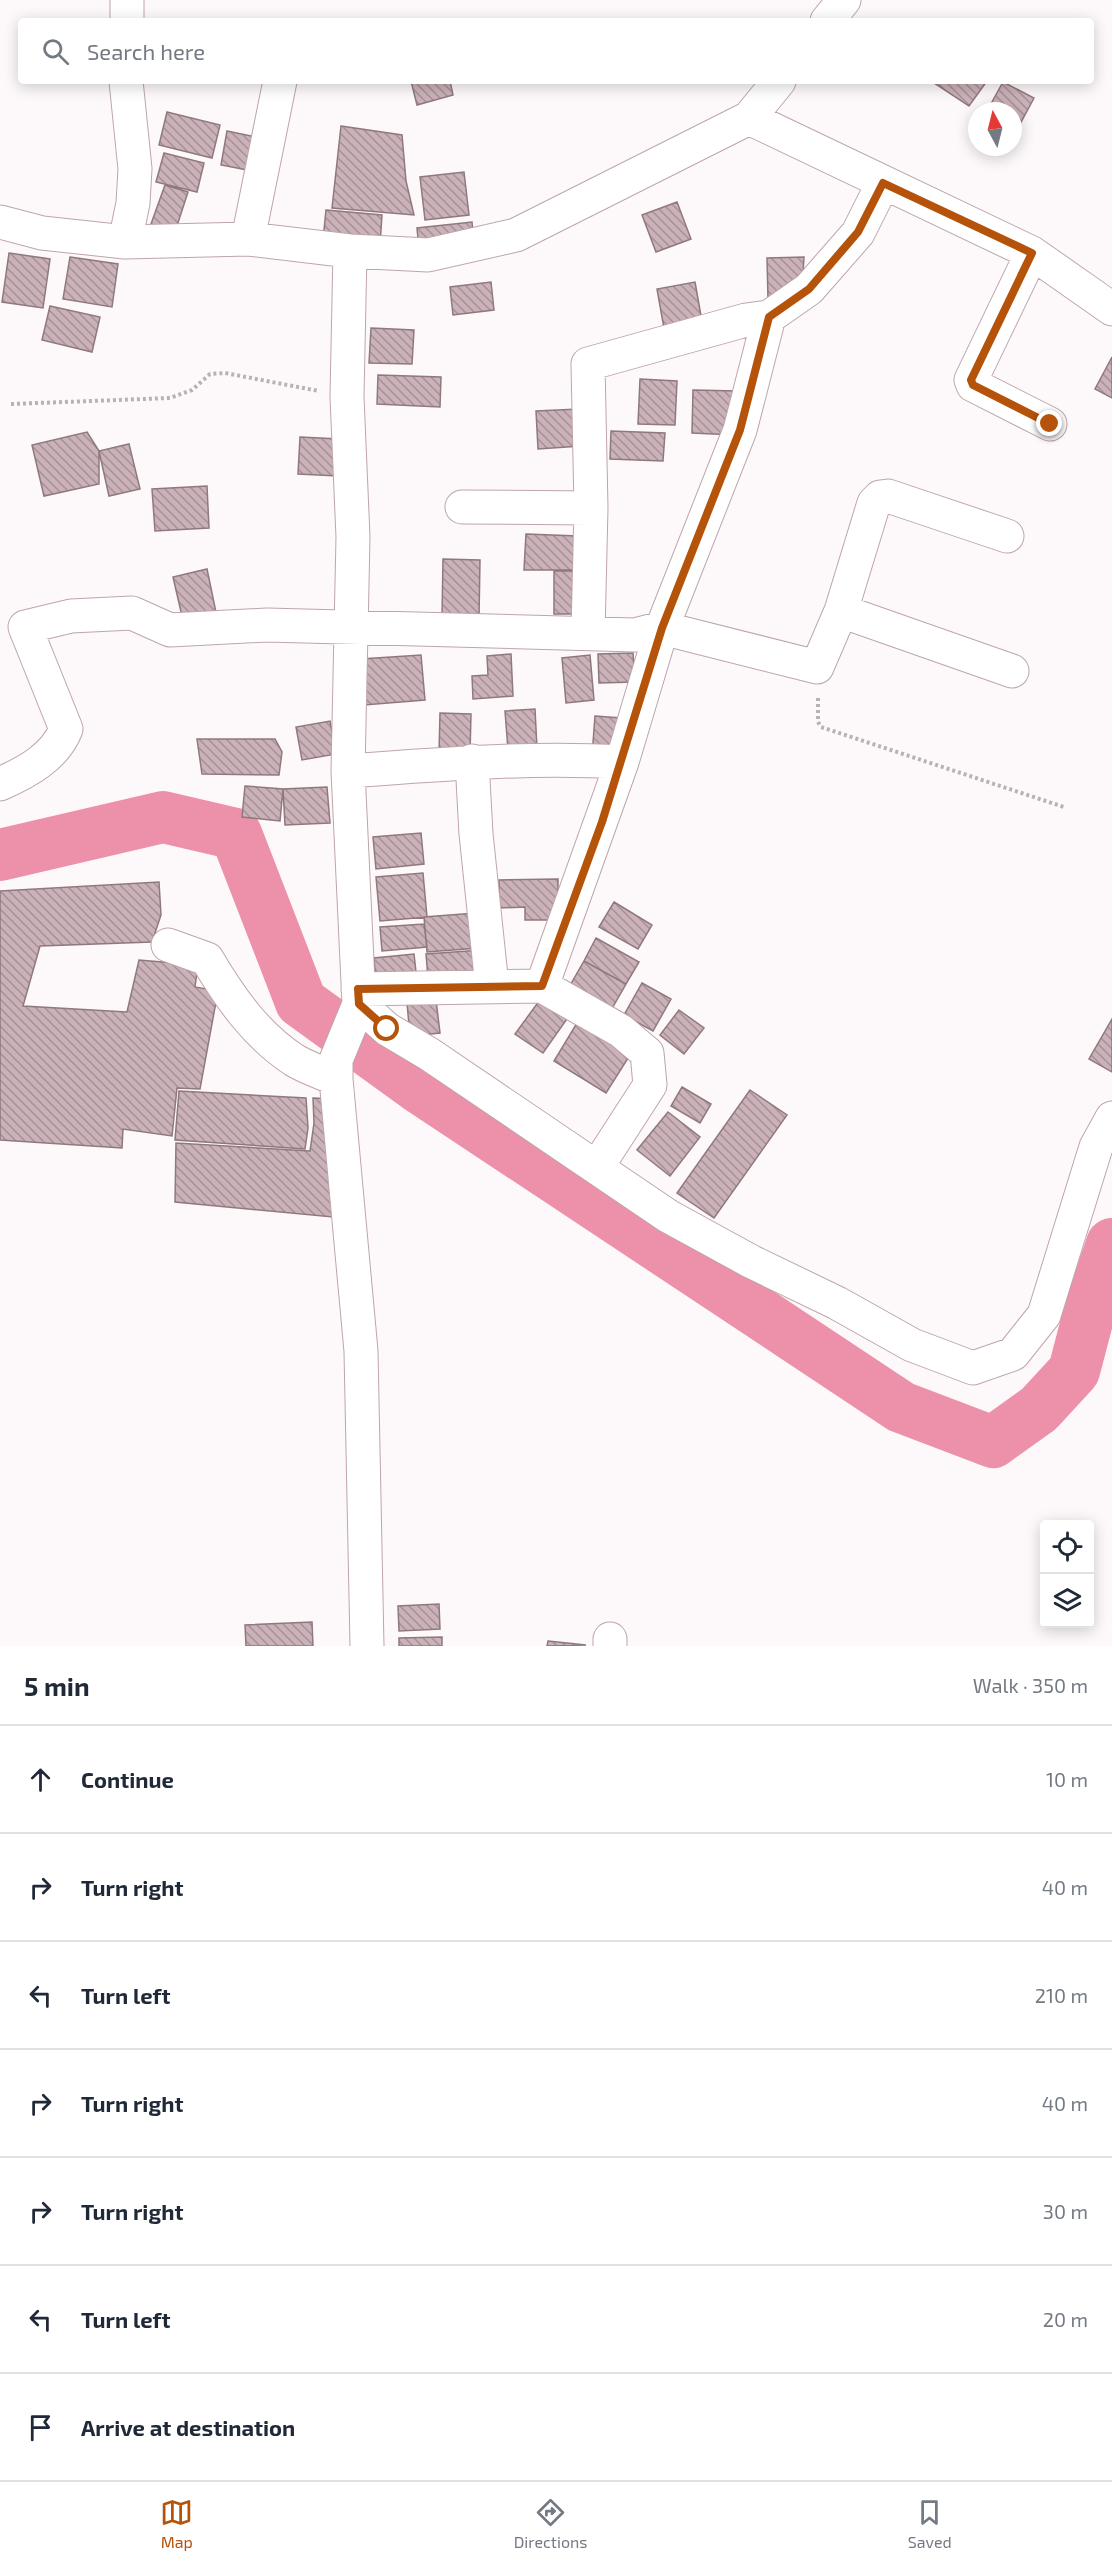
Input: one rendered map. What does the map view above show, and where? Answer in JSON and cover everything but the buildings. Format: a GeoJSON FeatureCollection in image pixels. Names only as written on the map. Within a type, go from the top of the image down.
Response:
{"type":"FeatureCollection","features":[{"type":"Feature","properties":{"kind":"street"},"geometry":{"type":"LineString","coordinates":[[127,18],[128,0]]}},
{"type":"Feature","properties":{"kind":"street"},"geometry":{"type":"LineString","coordinates":[[829,18],[844,0]]}},
{"type":"Feature","properties":{"kind":"street"},"geometry":{"type":"LineString","coordinates":[[124,242],[133,203],[135,169],[126,84]]}},
{"type":"Feature","properties":{"kind":"street"},"geometry":{"type":"LineString","coordinates":[[248,239],[279,84]]}},
{"type":"Feature","properties":{"kind":"street"},"geometry":{"type":"LineString","coordinates":[[0,222],[42,233],[124,242],[248,239],[350,251],[428,255],[516,235],[749,118],[777,84]]}},
{"type":"Feature","properties":{"kind":"street"},"geometry":{"type":"LineString","coordinates":[[749,118],[1032,253],[1112,309]]}},
{"type":"Feature","properties":{"kind":"street"},"geometry":{"type":"LineString","coordinates":[[588,633],[591,508],[588,364],[746,320],[769,317],[809,289],[851,241],[873,206],[883,183]]}},
{"type":"Feature","properties":{"kind":"street"},"geometry":{"type":"LineString","coordinates":[[350,251],[347,397],[353,537],[348,771],[358,1001],[336,1069],[361,1351],[366,1646]]}},
{"type":"Feature","properties":{"kind":"street"},"geometry":{"type":"LineString","coordinates":[[1032,253],[971,380],[973,385],[1050,424]]}},
{"type":"Feature","properties":{"kind":"street"},"geometry":{"type":"LineString","coordinates":[[542,986],[622,762],[662,628],[740,430],[769,317]]}},
{"type":"Feature","properties":{"kind":"street"},"geometry":{"type":"LineString","coordinates":[[0,784],[28,772],[60,743],[66,729],[25,627],[71,616],[132,613],[170,630],[267,625],[635,635],[662,628],[817,667],[841,611],[874,503],[880,497],[888,496],[1007,537]]}},
{"type":"Feature","properties":{"kind":"street"},"geometry":{"type":"LineString","coordinates":[[462,507],[591,508]]}},
{"type":"Feature","properties":{"kind":"street"},"geometry":{"type":"LineString","coordinates":[[841,611],[1012,671]]}},
{"type":"Feature","properties":{"kind":"street"},"geometry":{"type":"LineString","coordinates":[[348,771],[472,761],[570,759],[622,762]]}},
{"type":"Feature","properties":{"kind":"street"},"geometry":{"type":"LineString","coordinates":[[472,761],[476,834],[492,986]]}},
{"type":"Feature","properties":{"kind":"street"},"geometry":{"type":"LineString","coordinates":[[168,945],[207,959],[224,988],[260,1033],[295,1061],[336,1069]]}},
{"type":"Feature","properties":{"kind":"street"},"geometry":{"type":"LineString","coordinates":[[358,1001],[492,986],[542,986],[621,1031],[647,1053],[650,1085],[597,1167]]}},
{"type":"Feature","properties":{"kind":"street"},"geometry":{"type":"LineString","coordinates":[[358,1001],[387,1029],[429,1054],[668,1216],[752,1262],[837,1303],[912,1345],[973,1368],[1013,1354],[1044,1315],[1096,1147],[1112,1118]]}},
{"type":"Feature","properties":{"kind":"path"},"geometry":{"type":"LineString","coordinates":[[11,404],[170,398],[192,390],[210,374],[225,373],[347,397]]}},
{"type":"Feature","properties":{"kind":"path"},"geometry":{"type":"LineString","coordinates":[[817,667],[818,722],[821,727],[1064,807]]}},
{"type":"Feature","properties":{"kind":"waterway"},"geometry":{"type":"LineString","coordinates":[[0,855],[163,817],[236,834],[301,1002],[417,1086],[901,1407],[993,1442],[1039,1409],[1074,1371],[1091,1306],[1112,1244]]}},
{"type":"Feature","properties":{"kind":"route"},"geometry":{"type":"LineString","coordinates":[[387,1029],[359,1004],[358,989],[542,986],[602,822],[662,628],[740,430],[769,317],[809,289],[858,232],[883,183],[1032,253],[971,380],[973,385],[1050,424]]}}]}
